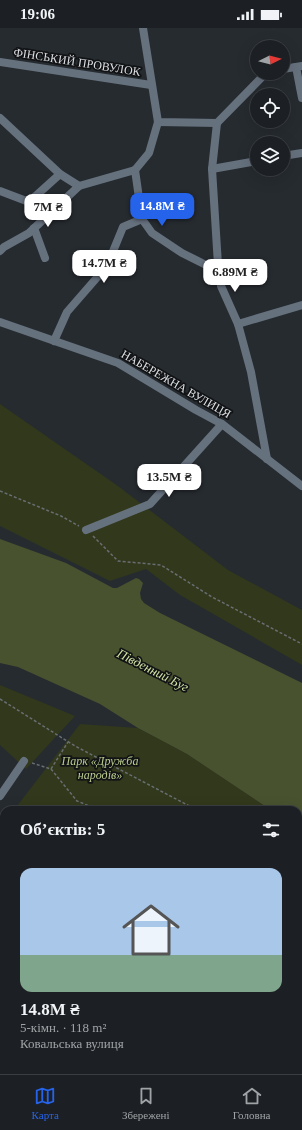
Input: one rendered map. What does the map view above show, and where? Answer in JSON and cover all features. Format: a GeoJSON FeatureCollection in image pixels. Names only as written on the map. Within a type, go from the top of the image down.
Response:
{"type":"FeatureCollection","features":[{"type":"Feature","properties":{"kind":"street"},"geometry":{"type":"LineString","coordinates":[[0,251],[4,247],[29,233],[79,186],[135,170],[149,153],[158,122],[151,86],[143,28]]}},
{"type":"Feature","properties":{"kind":"street","name":"ФІНСЬКИЙ ПРОВУЛОК"},"geometry":{"type":"LineString","coordinates":[[0,62],[151,86]]}},
{"type":"Feature","properties":{"kind":"street"},"geometry":{"type":"LineString","coordinates":[[299,66],[302,98]]}},
{"type":"Feature","properties":{"kind":"street"},"geometry":{"type":"LineString","coordinates":[[259,80],[217,124],[212,169],[218,265],[221,286],[238,324],[251,372],[267,459]]}},
{"type":"Feature","properties":{"kind":"street"},"geometry":{"type":"LineString","coordinates":[[0,118],[60,174],[79,186]]}},
{"type":"Feature","properties":{"kind":"street"},"geometry":{"type":"LineString","coordinates":[[158,122],[217,124]]}},
{"type":"Feature","properties":{"kind":"street"},"geometry":{"type":"LineString","coordinates":[[290,155],[302,153]]}},
{"type":"Feature","properties":{"kind":"street"},"geometry":{"type":"LineString","coordinates":[[212,169],[250,162]]}},
{"type":"Feature","properties":{"kind":"street"},"geometry":{"type":"LineString","coordinates":[[135,170],[142,219],[152,233],[182,253],[208,266],[218,265]]}},
{"type":"Feature","properties":{"kind":"street"},"geometry":{"type":"LineString","coordinates":[[0,191],[30,202],[60,174]]}},
{"type":"Feature","properties":{"kind":"street"},"geometry":{"type":"LineString","coordinates":[[54,341],[67,312],[107,266],[123,227],[142,219]]}},
{"type":"Feature","properties":{"kind":"street"},"geometry":{"type":"LineString","coordinates":[[34,228],[45,258]]}},
{"type":"Feature","properties":{"kind":"street"},"geometry":{"type":"LineString","coordinates":[[238,324],[302,305]]}},
{"type":"Feature","properties":{"kind":"street","name":"НАБЕРЕЖНА ВУЛИЦЯ"},"geometry":{"type":"LineString","coordinates":[[0,322],[118,363],[222,424],[302,486]]}},
{"type":"Feature","properties":{"kind":"street"},"geometry":{"type":"LineString","coordinates":[[86,530],[150,504],[222,424]]}},
{"type":"Feature","properties":{"kind":"street"},"geometry":{"type":"LineString","coordinates":[[0,796],[24,761]]}},
{"type":"Feature","properties":{"kind":"path"},"geometry":{"type":"LineString","coordinates":[[0,491],[61,516],[86,530],[118,561],[161,564],[212,597],[302,644]]}},
{"type":"Feature","properties":{"kind":"path"},"geometry":{"type":"LineString","coordinates":[[0,699],[68,742],[189,806]]}},
{"type":"Feature","properties":{"kind":"path"},"geometry":{"type":"LineString","coordinates":[[51,769],[68,742]]}},
{"type":"Feature","properties":{"kind":"path"},"geometry":{"type":"LineString","coordinates":[[24,761],[51,769],[77,801],[89,806]]}},
{"type":"Feature","properties":{"kind":"green space"},"geometry":{"type":"Polygon","coordinates":[[[0,404],[118,486],[228,570],[302,610],[302,665],[180,595],[146,569],[110,581],[0,526],[0,404]]]}},
{"type":"Feature","properties":{"kind":"green space"},"geometry":{"type":"Polygon","coordinates":[[[0,685],[75,716],[26,769],[0,745],[0,685]]]}},
{"type":"Feature","properties":{"kind":"green space","name":"Парк «Дружба народів»"},"geometry":{"type":"Polygon","coordinates":[[[80,724],[138,728],[187,754],[265,806],[17,806],[80,724]]]}},
{"type":"Feature","properties":{"kind":"water","name":"Південний Буг"},"geometry":{"type":"Polygon","coordinates":[[[0,539],[66,563],[113,588],[117,588],[136,578],[139,579],[143,583],[140,593],[141,599],[144,603],[160,613],[302,683],[302,806],[265,806],[187,754],[138,728],[100,704],[18,667],[0,663],[0,539]]]}}]}
